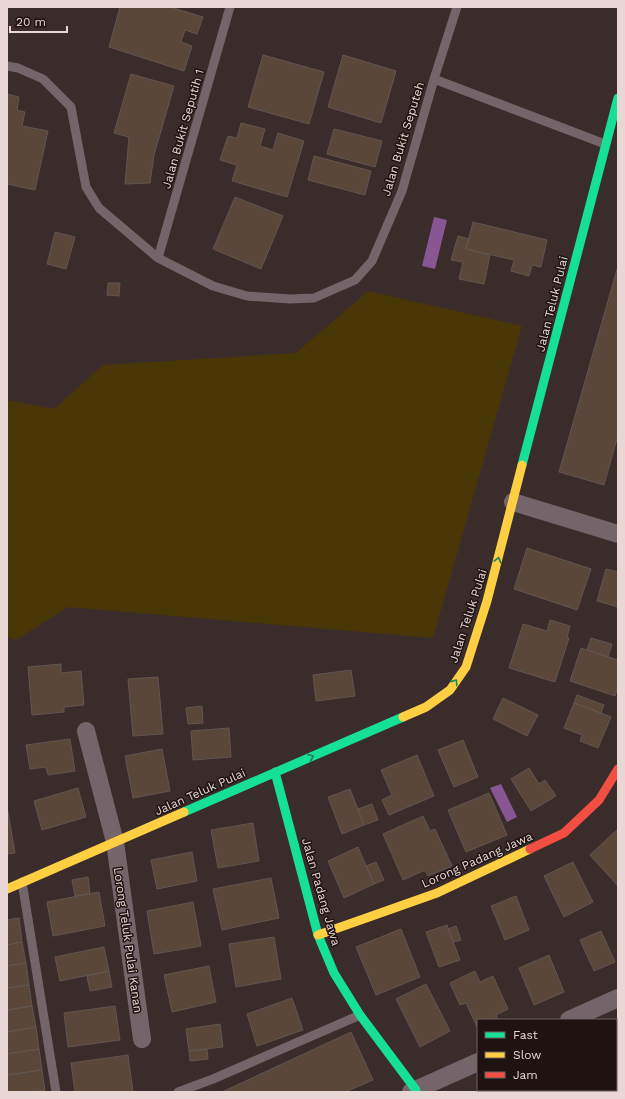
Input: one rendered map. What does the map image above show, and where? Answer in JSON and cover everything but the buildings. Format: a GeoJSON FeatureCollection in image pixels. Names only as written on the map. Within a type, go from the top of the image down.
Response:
{"type":"FeatureCollection","features":[{"type":"Feature","properties":{"kind":"street","name":"Jalan Teluk Pulai"},"geometry":{"type":"LineString","coordinates":[[7,889],[426,707],[450,690],[466,667],[487,601],[612,145],[618,98]]}},
{"type":"Feature","properties":{"kind":"street"},"geometry":{"type":"LineString","coordinates":[[513,502],[618,534]]}},
{"type":"Feature","properties":{"kind":"street","name":"Lorong Teluk Pulai Kanan"},"geometry":{"type":"LineString","coordinates":[[86,731],[115,842],[142,1039]]}},
{"type":"Feature","properties":{"kind":"street","name":"Lorong Padang Jawa"},"geometry":{"type":"LineString","coordinates":[[318,935],[437,893],[564,833],[599,800],[618,768]]}},
{"type":"Feature","properties":{"kind":"street","name":"Jalan Padang Jawa"},"geometry":{"type":"LineString","coordinates":[[275,772],[318,935],[334,973],[360,1015],[413,1091]]}},
{"type":"Feature","properties":{"kind":"street"},"geometry":{"type":"LineString","coordinates":[[571,1019],[618,998]]}},
{"type":"Feature","properties":{"kind":"street"},"geometry":{"type":"LineString","coordinates":[[413,1091],[477,1062]]}},
{"type":"Feature","properties":{"kind":"lane","name":"Jalan Bukit Seputih 1"},"geometry":{"type":"LineString","coordinates":[[158,258],[230,7]]}},
{"type":"Feature","properties":{"kind":"lane","name":"Jalan Bukit Seputeh"},"geometry":{"type":"LineString","coordinates":[[7,66],[18,68],[43,79],[71,107],[86,187],[99,208],[158,258],[212,286],[247,296],[290,299],[314,298],[355,280],[372,261],[402,191],[434,79],[457,7]]}},
{"type":"Feature","properties":{"kind":"lane"},"geometry":{"type":"LineString","coordinates":[[434,79],[612,145]]}},
{"type":"Feature","properties":{"kind":"lane"},"geometry":{"type":"LineString","coordinates":[[22,882],[56,1092]]}},
{"type":"Feature","properties":{"kind":"lane"},"geometry":{"type":"LineString","coordinates":[[178,1092],[213,1079],[360,1015]]}},
{"type":"Feature","properties":{"kind":"shaded area"},"geometry":{"type":"Polygon","coordinates":[[[434,217],[447,220],[435,269],[422,266],[434,217]]]}},
{"type":"Feature","properties":{"kind":"shaded area"},"geometry":{"type":"Polygon","coordinates":[[[368,291],[522,326],[433,638],[68,607],[16,640],[7,637],[7,400],[54,409],[103,365],[296,353],[368,291]]]}},
{"type":"Feature","properties":{"kind":"shaded area"},"geometry":{"type":"Polygon","coordinates":[[[501,784],[517,817],[507,822],[490,788],[501,784]]]}},
{"type":"Feature","properties":{"kind":"traffic: fast"},"geometry":{"type":"LineString","coordinates":[[522,465],[618,98]]}},
{"type":"Feature","properties":{"kind":"traffic: fast"},"geometry":{"type":"LineString","coordinates":[[184,812],[403,717]]}},
{"type":"Feature","properties":{"kind":"traffic: fast"},"geometry":{"type":"LineString","coordinates":[[275,772],[318,935],[334,973],[360,1015],[416,1090]]}},
{"type":"Feature","properties":{"kind":"traffic: slow"},"geometry":{"type":"LineString","coordinates":[[403,717],[426,707],[450,690],[466,667],[487,601],[522,465]]}},
{"type":"Feature","properties":{"kind":"traffic: slow"},"geometry":{"type":"LineString","coordinates":[[7,889],[184,812]]}},
{"type":"Feature","properties":{"kind":"traffic: slow"},"geometry":{"type":"LineString","coordinates":[[318,935],[437,893],[530,849]]}},
{"type":"Feature","properties":{"kind":"traffic: jam"},"geometry":{"type":"LineString","coordinates":[[530,849],[564,833],[599,800],[618,769]]}}]}
